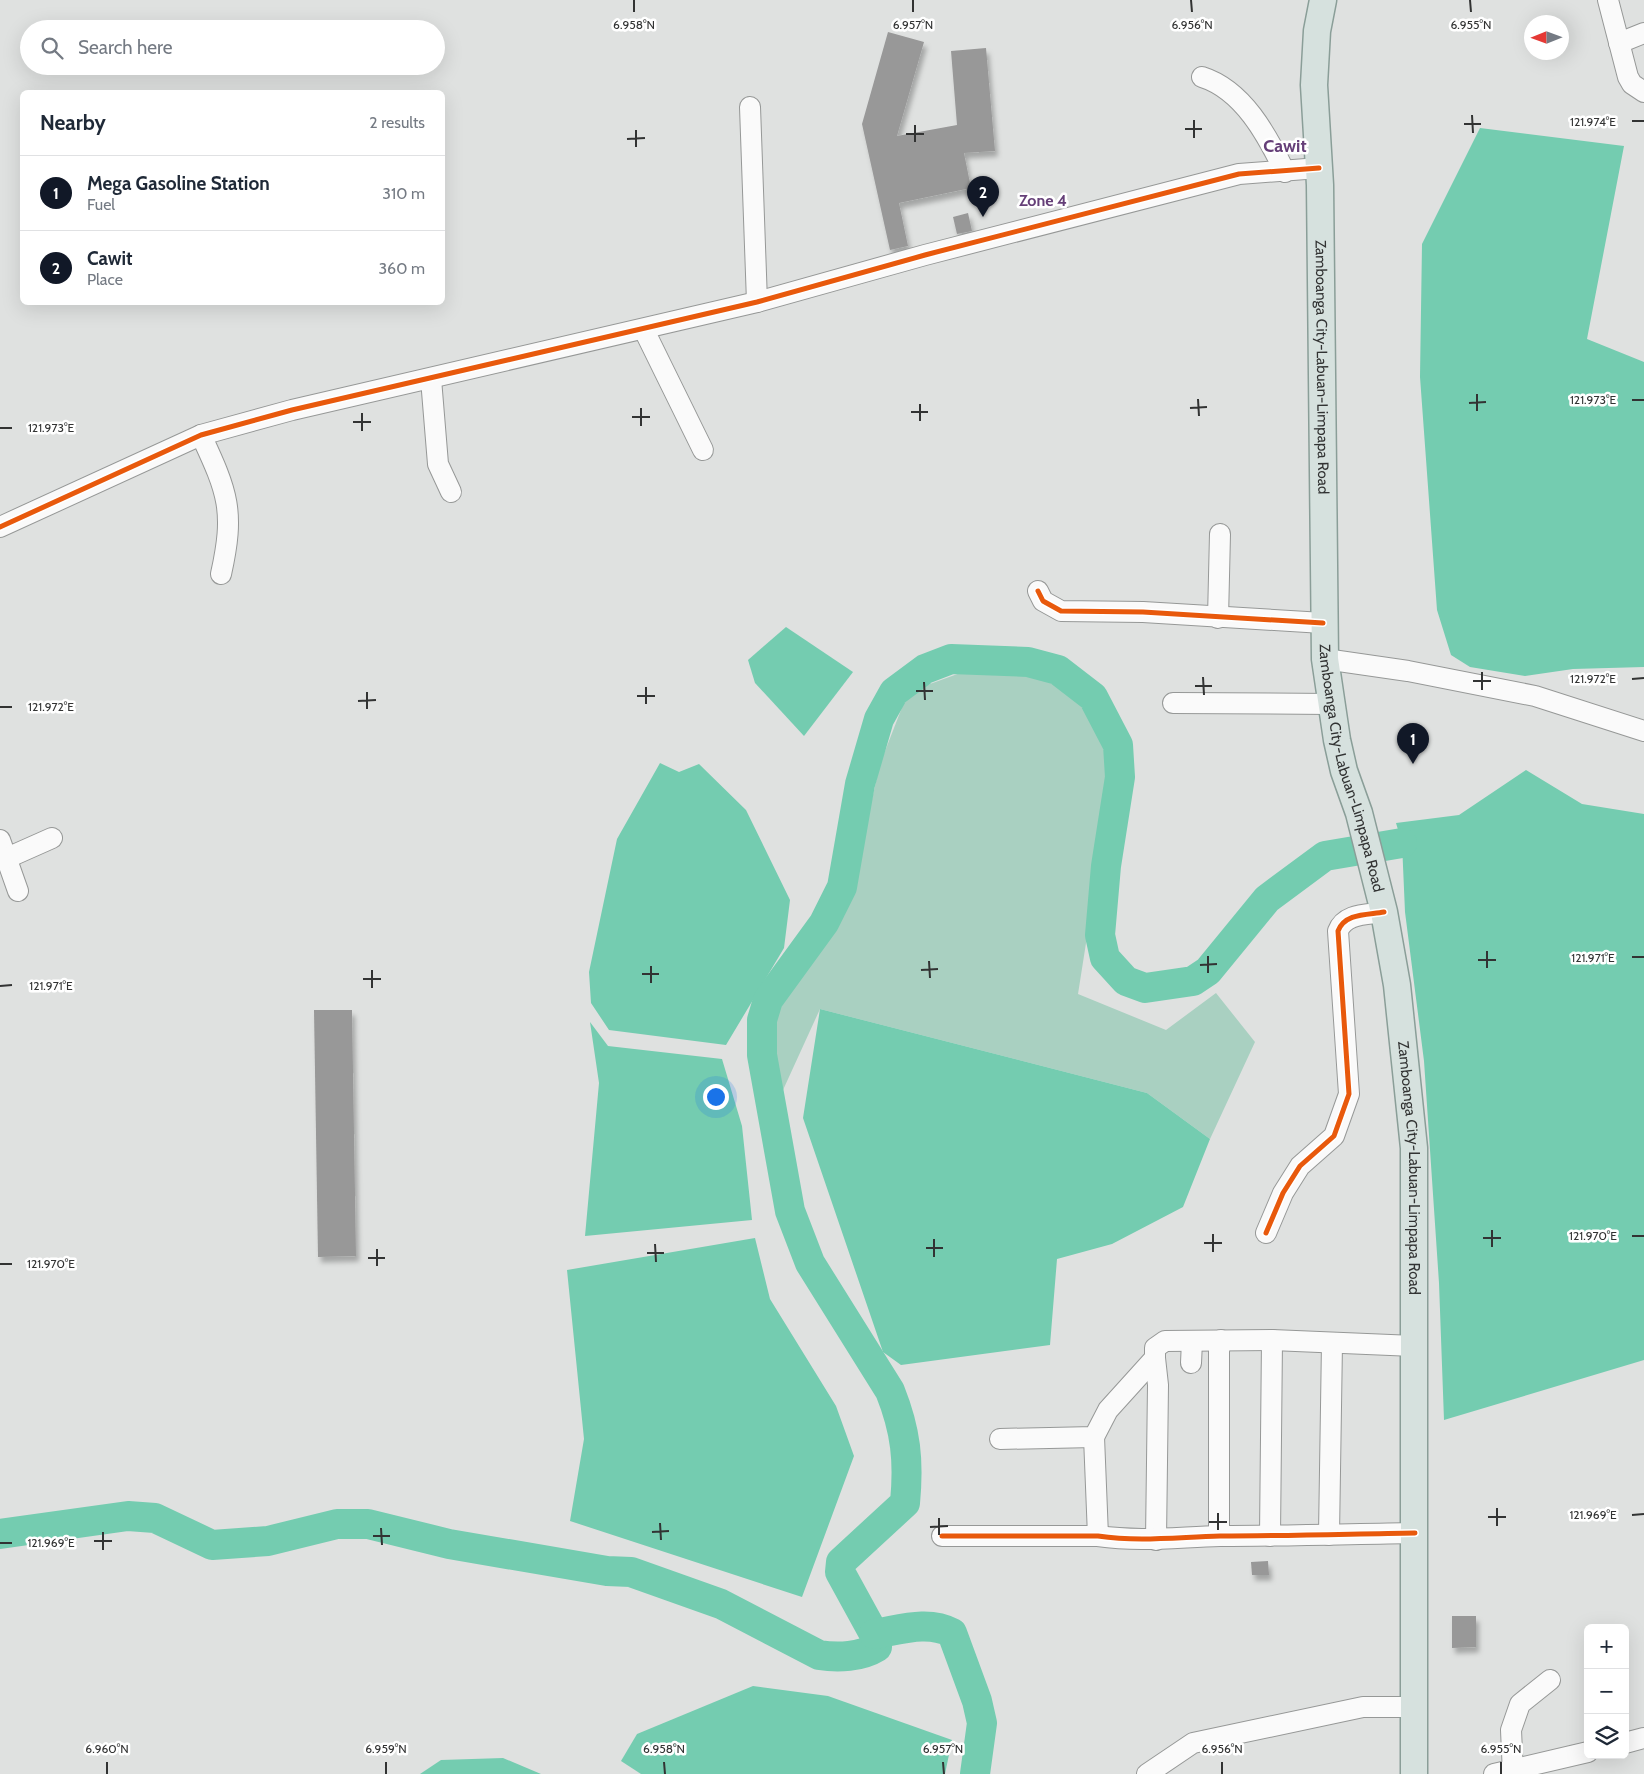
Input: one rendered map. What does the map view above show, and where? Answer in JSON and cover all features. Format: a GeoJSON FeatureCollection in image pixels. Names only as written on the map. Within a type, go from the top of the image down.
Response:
{"type":"FeatureCollection","features":[{"type":"Feature","properties":{"kind":"main road","name":"Zamboanga City-Labuan-Limpapa Road"},"geometry":{"type":"LineString","coordinates":[[1323,0],[1317,30],[1314,85],[1319,168],[1323,623],[1325,659],[1344,771],[1359,813],[1384,912],[1397,985],[1414,1148],[1414,1774]]}},
{"type":"Feature","properties":{"kind":"street"},"geometry":{"type":"LineString","coordinates":[[1608,0],[1632,84],[1644,92]]}},
{"type":"Feature","properties":{"kind":"street"},"geometry":{"type":"LineString","coordinates":[[1619,43],[1644,33]]}},
{"type":"Feature","properties":{"kind":"street"},"geometry":{"type":"LineString","coordinates":[[1202,77],[1226,87],[1238,100],[1272,144],[1285,172]]}},
{"type":"Feature","properties":{"kind":"street"},"geometry":{"type":"LineString","coordinates":[[750,107],[757,302]]}},
{"type":"Feature","properties":{"kind":"street"},"geometry":{"type":"LineString","coordinates":[[0,526],[201,435],[292,410],[644,330],[757,302],[925,255],[1239,174],[1319,168]]}},
{"type":"Feature","properties":{"kind":"street"},"geometry":{"type":"LineString","coordinates":[[644,330],[703,450]]}},
{"type":"Feature","properties":{"kind":"street"},"geometry":{"type":"LineString","coordinates":[[431,379],[438,464],[451,492]]}},
{"type":"Feature","properties":{"kind":"street"},"geometry":{"type":"LineString","coordinates":[[201,435],[222,478],[230,514],[228,544],[221,574]]}},
{"type":"Feature","properties":{"kind":"street"},"geometry":{"type":"LineString","coordinates":[[1218,618],[1220,534]]}},
{"type":"Feature","properties":{"kind":"street"},"geometry":{"type":"LineString","coordinates":[[1038,590],[1043,601],[1061,611],[1143,612],[1323,623]]}},
{"type":"Feature","properties":{"kind":"street"},"geometry":{"type":"LineString","coordinates":[[1325,659],[1400,670],[1535,696],[1644,731]]}},
{"type":"Feature","properties":{"kind":"street"},"geometry":{"type":"LineString","coordinates":[[1173,703],[1332,704]]}},
{"type":"Feature","properties":{"kind":"street"},"geometry":{"type":"LineString","coordinates":[[18,891],[3,849],[52,838]]}},
{"type":"Feature","properties":{"kind":"street"},"geometry":{"type":"LineString","coordinates":[[1266,1233],[1283,1193],[1300,1166],[1334,1136],[1349,1094],[1338,930],[1340,925],[1349,918],[1384,912]]}},
{"type":"Feature","properties":{"kind":"street"},"geometry":{"type":"LineString","coordinates":[[1156,1540],[1158,1385],[1155,1348],[1165,1341],[1221,1340],[1272,1340],[1414,1346]]}},
{"type":"Feature","properties":{"kind":"street"},"geometry":{"type":"LineString","coordinates":[[1219,1536],[1219,1361],[1221,1340]]}},
{"type":"Feature","properties":{"kind":"street"},"geometry":{"type":"LineString","coordinates":[[1270,1536],[1272,1340]]}},
{"type":"Feature","properties":{"kind":"street"},"geometry":{"type":"LineString","coordinates":[[1191,1363],[1192,1341]]}},
{"type":"Feature","properties":{"kind":"street"},"geometry":{"type":"LineString","coordinates":[[1329,1535],[1332,1343]]}},
{"type":"Feature","properties":{"kind":"street"},"geometry":{"type":"LineString","coordinates":[[1098,1536],[1094,1437],[1108,1410],[1155,1358]]}},
{"type":"Feature","properties":{"kind":"street"},"geometry":{"type":"LineString","coordinates":[[1000,1439],[1094,1437]]}},
{"type":"Feature","properties":{"kind":"street"},"geometry":{"type":"LineString","coordinates":[[942,1536],[1098,1536],[1156,1540],[1219,1536],[1414,1533]]}},
{"type":"Feature","properties":{"kind":"street"},"geometry":{"type":"LineString","coordinates":[[1550,1680],[1520,1704],[1511,1730],[1506,1773],[1584,1753]]}},
{"type":"Feature","properties":{"kind":"street"},"geometry":{"type":"LineString","coordinates":[[1147,1774],[1193,1743],[1363,1707],[1414,1707]]}},
{"type":"Feature","properties":{"kind":"street"},"geometry":{"type":"LineString","coordinates":[[1629,1741],[1644,1738]]}},
{"type":"Feature","properties":{"kind":"shaded area"},"geometry":{"type":"Polygon","coordinates":[[[1480,128],[1624,146],[1587,339],[1644,362],[1644,667],[1573,669],[1525,676],[1470,667],[1451,655],[1437,610],[1420,377],[1422,244],[1480,128]]]}},
{"type":"Feature","properties":{"kind":"shaded area"},"geometry":{"type":"Polygon","coordinates":[[[786,627],[853,672],[804,736],[755,683],[748,660],[786,627]]]}},
{"type":"Feature","properties":{"kind":"shaded area"},"geometry":{"type":"Polygon","coordinates":[[[974,668],[1060,680],[1104,734],[1108,803],[1078,994],[1166,1030],[1216,993],[1255,1042],[1210,1139],[1147,1093],[820,1009],[778,1101],[767,1046],[778,1008],[850,896],[880,764],[908,692],[974,668]]]}},
{"type":"Feature","properties":{"kind":"shaded area"},"geometry":{"type":"Polygon","coordinates":[[[660,763],[679,772],[699,764],[746,810],[790,900],[784,948],[726,1045],[609,1030],[591,1003],[589,972],[617,839],[660,763]]]}},
{"type":"Feature","properties":{"kind":"shaded area"},"geometry":{"type":"Polygon","coordinates":[[[1526,770],[1582,804],[1644,814],[1644,1360],[1444,1420],[1439,1283],[1424,1061],[1405,912],[1402,843],[1396,823],[1459,815],[1526,770]]]}},
{"type":"Feature","properties":{"kind":"shaded area"},"geometry":{"type":"Polygon","coordinates":[[[820,1009],[1147,1093],[1210,1139],[1183,1207],[1112,1244],[1057,1259],[1050,1345],[901,1365],[883,1352],[803,1118],[820,1009]]]}},
{"type":"Feature","properties":{"kind":"shaded area"},"geometry":{"type":"Polygon","coordinates":[[[590,1022],[608,1046],[722,1059],[742,1126],[752,1220],[585,1236],[599,1083],[590,1022]]]}},
{"type":"Feature","properties":{"kind":"shaded area"},"geometry":{"type":"Polygon","coordinates":[[[755,1238],[770,1299],[836,1406],[854,1456],[802,1597],[570,1521],[584,1439],[567,1270],[755,1238]]]}},
{"type":"Feature","properties":{"kind":"shaded area"},"geometry":{"type":"Polygon","coordinates":[[[753,1686],[828,1696],[952,1740],[945,1774],[641,1774],[621,1761],[637,1734],[753,1686]]]}},
{"type":"Feature","properties":{"kind":"shaded area"},"geometry":{"type":"Polygon","coordinates":[[[503,1758],[541,1774],[420,1774],[441,1760],[503,1758]]]}},
{"type":"Feature","properties":{"kind":"building"},"geometry":{"type":"Polygon","coordinates":[[[888,32],[924,42],[897,136],[957,125],[951,51],[986,48],[995,151],[964,153],[971,188],[899,203],[908,246],[890,250],[862,124],[888,32]]]}},
{"type":"Feature","properties":{"kind":"building"},"geometry":{"type":"Polygon","coordinates":[[[968,213],[972,231],[957,234],[953,217],[968,213]]]}},
{"type":"Feature","properties":{"kind":"building"},"geometry":{"type":"Polygon","coordinates":[[[314,1010],[352,1010],[356,1256],[318,1257],[314,1010]]]}},
{"type":"Feature","properties":{"kind":"building"},"geometry":{"type":"Polygon","coordinates":[[[1268,1561],[1269,1575],[1252,1575],[1251,1562],[1268,1561]]]}},
{"type":"Feature","properties":{"kind":"building"},"geometry":{"type":"Polygon","coordinates":[[[1452,1616],[1476,1616],[1476,1647],[1452,1648],[1452,1616]]]}},
{"type":"Feature","properties":{"kind":"waterway"},"geometry":{"type":"LineString","coordinates":[[0,1534],[128,1516],[155,1518],[212,1545],[268,1541],[337,1524],[368,1524],[449,1544],[607,1571],[631,1572],[721,1604],[819,1655],[849,1656],[871,1650],[877,1647],[874,1634],[840,1572],[841,1562],[905,1503],[907,1473],[903,1433],[890,1391],[810,1263],[790,1211],[762,1055],[762,1020],[768,1000],[824,923],[842,887],[860,784],[879,719],[894,692],[925,669],[951,659],[1028,662],[1058,670],[1093,697],[1118,745],[1120,777],[1106,866],[1100,935],[1105,958],[1126,981],[1145,988],[1193,981],[1208,971],[1267,899],[1325,856],[1402,843]]}},
{"type":"Feature","properties":{"kind":"waterway"},"geometry":{"type":"LineString","coordinates":[[874,1634],[914,1627],[933,1627],[952,1633],[977,1701],[982,1723],[975,1774]]}},
{"type":"Feature","properties":{"kind":"cycle path"},"geometry":{"type":"LineString","coordinates":[[0,527],[201,435],[292,410],[757,302],[925,255],[1239,174],[1319,168]]}},
{"type":"Feature","properties":{"kind":"cycle path"},"geometry":{"type":"LineString","coordinates":[[1038,591],[1043,601],[1061,611],[1143,612],[1323,623]]}},
{"type":"Feature","properties":{"kind":"cycle path"},"geometry":{"type":"LineString","coordinates":[[1266,1233],[1283,1193],[1300,1166],[1334,1136],[1349,1094],[1338,931],[1341,925],[1351,918],[1384,912]]}},
{"type":"Feature","properties":{"kind":"cycle path"},"geometry":{"type":"LineString","coordinates":[[942,1536],[1098,1536],[1144,1539],[1415,1533]]}},
{"type":"Feature","properties":{"kind":"place","name":"Cawit"},"geometry":{"type":"Point","coordinates":[983,217]}},
{"type":"Feature","properties":{"kind":"place","name":"Mega Gasoline Station"},"geometry":{"type":"Point","coordinates":[1413,764]}},
{"type":"Feature","properties":{"kind":"district","name":"Cawit"},"geometry":{"type":"Point","coordinates":[1285,146]}},
{"type":"Feature","properties":{"kind":"district","name":"Zone 4"},"geometry":{"type":"Point","coordinates":[1043,200]}}]}
